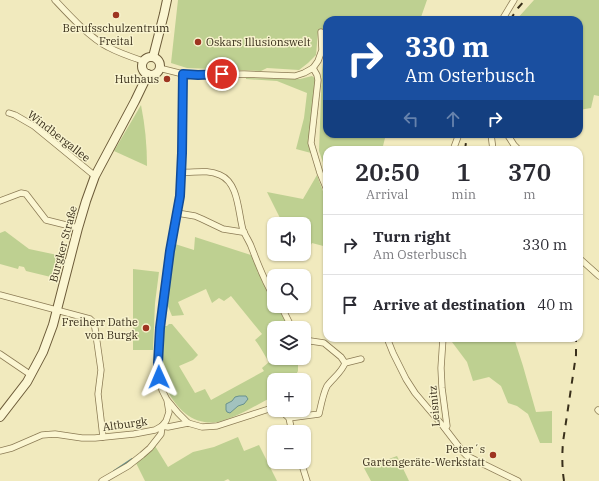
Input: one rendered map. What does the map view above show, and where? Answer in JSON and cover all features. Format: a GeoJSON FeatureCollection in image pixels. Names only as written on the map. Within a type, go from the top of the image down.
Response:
{"type":"FeatureCollection","features":[{"type":"Feature","properties":{"kind":"main road"},"geometry":{"type":"LineString","coordinates":[[153,57],[167,0]]}},
{"type":"Feature","properties":{"kind":"main road"},"geometry":{"type":"LineString","coordinates":[[153,57],[158,60],[160,68],[154,74],[148,74],[143,70],[142,64],[147,58],[153,57]]}},
{"type":"Feature","properties":{"kind":"main road","name":"Burgker Straße"},"geometry":{"type":"LineString","coordinates":[[0,417],[31,375],[43,352],[57,311],[78,228],[95,176],[136,101],[148,74]]}},
{"type":"Feature","properties":{"kind":"street"},"geometry":{"type":"LineString","coordinates":[[55,0],[75,21],[99,41],[115,50],[143,61]]}},
{"type":"Feature","properties":{"kind":"street"},"geometry":{"type":"LineString","coordinates":[[504,16],[514,0]]}},
{"type":"Feature","properties":{"kind":"street"},"geometry":{"type":"LineString","coordinates":[[160,68],[183,74],[198,75],[222,74],[295,76],[313,68],[318,61],[322,50],[321,32]]}},
{"type":"Feature","properties":{"kind":"street"},"geometry":{"type":"LineString","coordinates":[[313,68],[318,80],[311,143],[323,180]]}},
{"type":"Feature","properties":{"kind":"street","name":"Altburgk"},"geometry":{"type":"LineString","coordinates":[[0,451],[48,434],[95,438],[144,433],[162,426],[166,420],[169,412],[167,400],[162,390],[159,377],[159,339],[170,251],[180,196],[183,74]]}},
{"type":"Feature","properties":{"kind":"street","name":"Windbergallee"},"geometry":{"type":"LineString","coordinates":[[9,113],[34,126],[95,176]]}},
{"type":"Feature","properties":{"kind":"street"},"geometry":{"type":"LineString","coordinates":[[181,172],[208,171],[222,175],[228,181],[238,203],[244,232],[267,286]]}},
{"type":"Feature","properties":{"kind":"street"},"geometry":{"type":"LineString","coordinates":[[0,201],[21,193],[26,194],[46,220],[78,228]]}},
{"type":"Feature","properties":{"kind":"street"},"geometry":{"type":"LineString","coordinates":[[177,213],[195,216],[223,229],[244,232]]}},
{"type":"Feature","properties":{"kind":"street"},"geometry":{"type":"LineString","coordinates":[[583,262],[599,276]]}},
{"type":"Feature","properties":{"kind":"street"},"geometry":{"type":"LineString","coordinates":[[0,295],[90,319],[93,322],[101,369],[98,394],[103,437]]}},
{"type":"Feature","properties":{"kind":"street"},"geometry":{"type":"LineString","coordinates":[[311,341],[324,343],[346,363]]}},
{"type":"Feature","properties":{"kind":"street"},"geometry":{"type":"LineString","coordinates":[[389,342],[406,379],[415,393],[445,428]]}},
{"type":"Feature","properties":{"kind":"street","name":"Leisnitz"},"geometry":{"type":"LineString","coordinates":[[443,342],[442,388],[447,426],[445,428],[467,456],[518,481]]}},
{"type":"Feature","properties":{"kind":"street"},"geometry":{"type":"LineString","coordinates":[[0,354],[31,375]]}},
{"type":"Feature","properties":{"kind":"street"},"geometry":{"type":"LineString","coordinates":[[346,363],[361,359]]}},
{"type":"Feature","properties":{"kind":"street"},"geometry":{"type":"LineString","coordinates":[[290,425],[289,418],[320,414],[327,387],[344,368],[346,363]]}},
{"type":"Feature","properties":{"kind":"street"},"geometry":{"type":"LineString","coordinates":[[167,400],[188,423]]}},
{"type":"Feature","properties":{"kind":"street"},"geometry":{"type":"LineString","coordinates":[[102,481],[128,466],[150,448],[161,434],[162,426],[168,427],[188,423],[202,427],[217,426],[267,410]]}},
{"type":"Feature","properties":{"kind":"street"},"geometry":{"type":"LineString","coordinates":[[303,469],[307,481]]}},
{"type":"Feature","properties":{"kind":"green space"},"geometry":{"type":"Polygon","coordinates":[[[178,0],[427,0],[421,16],[323,16],[323,33],[318,32],[316,55],[299,70],[267,68],[261,71],[187,68],[171,63],[178,0]]]}},
{"type":"Feature","properties":{"kind":"green space"},"geometry":{"type":"Polygon","coordinates":[[[534,0],[599,0],[599,96],[594,95],[591,108],[583,109],[583,16],[520,16],[534,0]]]}},
{"type":"Feature","properties":{"kind":"green space"},"geometry":{"type":"Polygon","coordinates":[[[323,63],[323,138],[385,138],[383,146],[323,146],[323,162],[319,151],[323,63]]]}},
{"type":"Feature","properties":{"kind":"green space"},"geometry":{"type":"Polygon","coordinates":[[[312,76],[316,79],[310,144],[311,153],[296,149],[304,118],[307,93],[277,81],[246,78],[300,79],[312,76]]]}},
{"type":"Feature","properties":{"kind":"green space"},"geometry":{"type":"Polygon","coordinates":[[[141,105],[146,135],[147,166],[114,151],[141,105]]]}},
{"type":"Feature","properties":{"kind":"green space"},"geometry":{"type":"Polygon","coordinates":[[[317,175],[323,191],[323,246],[312,243],[311,245],[311,217],[280,217],[267,192],[303,199],[317,175]]]}},
{"type":"Feature","properties":{"kind":"green space"},"geometry":{"type":"Polygon","coordinates":[[[5,231],[29,249],[62,256],[55,278],[26,271],[24,267],[19,266],[18,269],[0,264],[0,233],[5,231]]]}},
{"type":"Feature","properties":{"kind":"green space"},"geometry":{"type":"Polygon","coordinates":[[[195,237],[254,256],[258,273],[260,274],[263,281],[262,282],[267,288],[267,313],[282,313],[286,321],[267,321],[267,359],[255,340],[262,334],[231,296],[224,301],[219,298],[212,303],[206,289],[178,302],[184,315],[172,316],[167,304],[175,244],[194,250],[195,237]]]}},
{"type":"Feature","properties":{"kind":"green space"},"geometry":{"type":"Polygon","coordinates":[[[133,269],[159,272],[155,303],[153,350],[133,350],[133,269]]]}},
{"type":"Feature","properties":{"kind":"green space"},"geometry":{"type":"Polygon","coordinates":[[[172,324],[198,355],[193,360],[179,366],[195,393],[205,389],[211,400],[264,371],[262,368],[267,364],[267,365],[298,365],[298,371],[297,373],[267,373],[267,400],[233,417],[214,423],[193,418],[186,414],[176,404],[165,384],[162,362],[164,326],[172,324]]]}},
{"type":"Feature","properties":{"kind":"green space"},"geometry":{"type":"Polygon","coordinates":[[[452,342],[515,342],[536,412],[552,411],[552,443],[540,443],[528,414],[517,406],[508,403],[501,386],[489,377],[473,381],[467,362],[452,342]]]}},
{"type":"Feature","properties":{"kind":"green space"},"geometry":{"type":"Polygon","coordinates":[[[238,437],[244,451],[259,445],[267,461],[267,469],[271,469],[277,481],[230,481],[228,479],[224,481],[145,481],[136,463],[155,446],[168,467],[193,452],[214,447],[238,437]]]}},
{"type":"Feature","properties":{"kind":"green space"},"geometry":{"type":"Polygon","coordinates":[[[397,456],[409,481],[371,481],[364,468],[397,456]]]}},
{"type":"Feature","properties":{"kind":"water"},"geometry":{"type":"Polygon","coordinates":[[[246,396],[248,399],[244,404],[238,406],[230,413],[227,412],[226,404],[232,401],[235,397],[246,396]]]}},
{"type":"Feature","properties":{"kind":"waterway"},"geometry":{"type":"LineString","coordinates":[[114,471],[132,459]]}},
{"type":"Feature","properties":{"kind":"railway"},"geometry":{"type":"LineString","coordinates":[[513,16],[525,0]]}},
{"type":"Feature","properties":{"kind":"railway"},"geometry":{"type":"LineString","coordinates":[[466,138],[466,146]]}},
{"type":"Feature","properties":{"kind":"railway"},"geometry":{"type":"LineString","coordinates":[[564,481],[562,462],[563,442],[576,355],[576,342]]}},
{"type":"Feature","properties":{"kind":"place","name":"Berufsschulzentrum Freital"},"geometry":{"type":"Point","coordinates":[116,15]}},
{"type":"Feature","properties":{"kind":"place","name":"Oskars Illusionswelt"},"geometry":{"type":"Point","coordinates":[198,42]}},
{"type":"Feature","properties":{"kind":"place","name":"Huthaus"},"geometry":{"type":"Point","coordinates":[167,79]}},
{"type":"Feature","properties":{"kind":"place","name":"Freiherr Dathe von Burgk"},"geometry":{"type":"Point","coordinates":[146,328]}},
{"type":"Feature","properties":{"kind":"place","name":"Peter´s Gartengeräte-Werkstatt"},"geometry":{"type":"Point","coordinates":[493,455]}},
{"type":"Feature","properties":{"kind":"route"},"geometry":{"type":"LineString","coordinates":[[159,377],[158,363],[160,328],[170,251],[180,196],[183,74],[222,74]]}}]}
